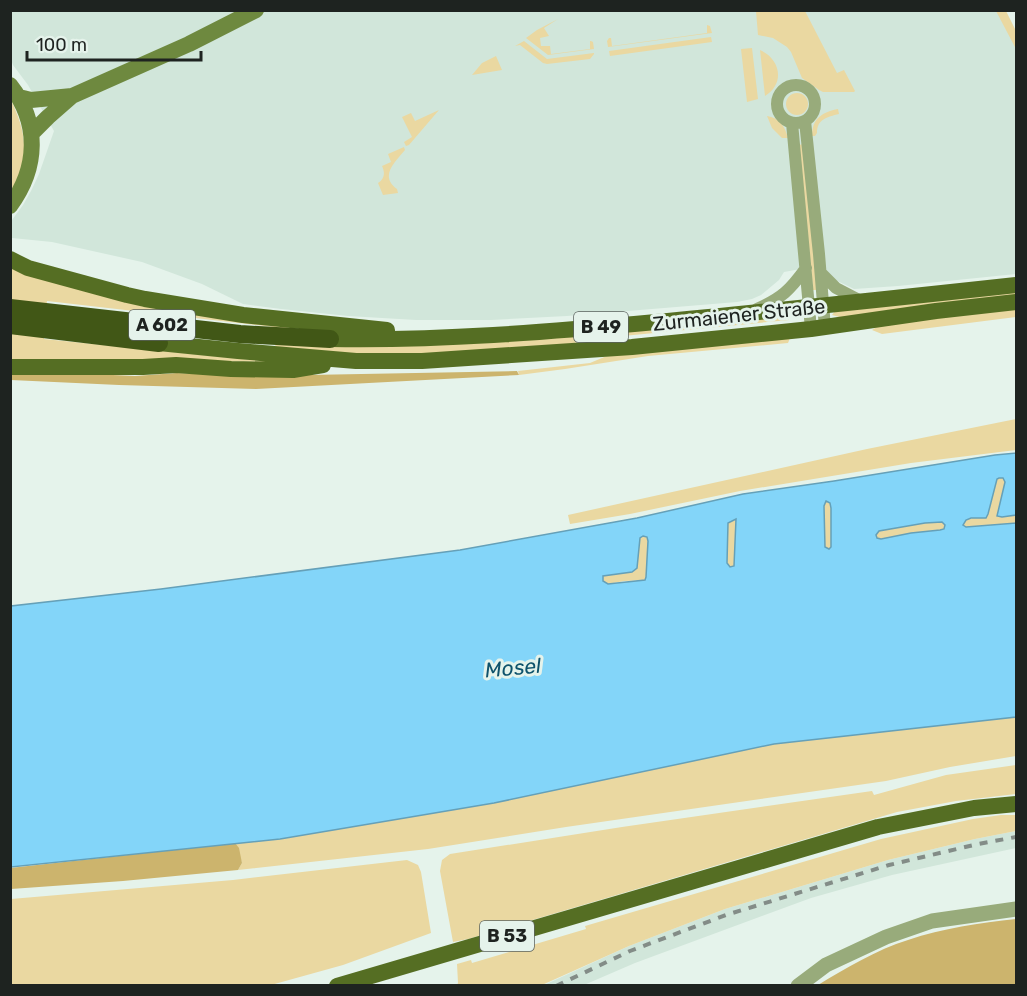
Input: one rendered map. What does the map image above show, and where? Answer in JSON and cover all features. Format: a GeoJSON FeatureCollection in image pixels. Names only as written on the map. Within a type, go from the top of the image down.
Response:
{"type":"FeatureCollection","features":[{"type":"Feature","properties":{"kind":"highway","name":"A 602"},"geometry":{"type":"LineString","coordinates":[[10,308],[45,321],[159,343]]}},
{"type":"Feature","properties":{"kind":"highway","name":"A 602"},"geometry":{"type":"LineString","coordinates":[[10,326],[45,321],[330,339]]}},
{"type":"Feature","properties":{"kind":"main road"},"geometry":{"type":"LineString","coordinates":[[31,134],[72,96],[189,44],[256,10]]}},
{"type":"Feature","properties":{"kind":"main road"},"geometry":{"type":"LineString","coordinates":[[15,91],[31,100],[72,96]]}},
{"type":"Feature","properties":{"kind":"main road"},"geometry":{"type":"LineString","coordinates":[[10,206],[18,195],[32,156],[27,114],[15,91]]}},
{"type":"Feature","properties":{"kind":"main road"},"geometry":{"type":"LineString","coordinates":[[10,259],[28,268],[127,295],[163,302],[273,319],[454,337]]}},
{"type":"Feature","properties":{"kind":"main road","name":"Zurmaiener Straße"},"geometry":{"type":"LineString","coordinates":[[454,337],[596,328],[748,314],[1017,285]]}},
{"type":"Feature","properties":{"kind":"main road","name":"Zurmaiener Straße"},"geometry":{"type":"LineString","coordinates":[[356,361],[422,361],[632,346],[818,329],[936,311],[1017,302]]}},
{"type":"Feature","properties":{"kind":"main road","name":"A 602"},"geometry":{"type":"LineString","coordinates":[[330,339],[382,340],[454,337]]}},
{"type":"Feature","properties":{"kind":"main road","name":"A 602"},"geometry":{"type":"LineString","coordinates":[[159,343],[356,361]]}},
{"type":"Feature","properties":{"kind":"main road"},"geometry":{"type":"LineString","coordinates":[[10,367],[176,365],[293,370],[356,361]]}},
{"type":"Feature","properties":{"kind":"main road","name":"B 53"},"geometry":{"type":"LineString","coordinates":[[337,986],[878,827],[974,808],[1017,804]]}},
{"type":"Feature","properties":{"kind":"street"},"geometry":{"type":"LineString","coordinates":[[795,85],[807,88],[814,98],[813,113],[806,121],[792,123],[781,115],[778,100],[784,89],[795,85]]}},
{"type":"Feature","properties":{"kind":"street"},"geometry":{"type":"LineString","coordinates":[[806,121],[821,273],[816,307]]}},
{"type":"Feature","properties":{"kind":"street"},"geometry":{"type":"LineString","coordinates":[[792,123],[806,268],[816,307],[818,329]]}},
{"type":"Feature","properties":{"kind":"street"},"geometry":{"type":"LineString","coordinates":[[748,314],[787,292],[806,268]]}},
{"type":"Feature","properties":{"kind":"street"},"geometry":{"type":"LineString","coordinates":[[821,273],[836,288],[863,302]]}},
{"type":"Feature","properties":{"kind":"street"},"geometry":{"type":"LineString","coordinates":[[798,986],[826,965],[885,937],[932,921],[1017,909]]}},
{"type":"Feature","properties":{"kind":"shaded area"},"geometry":{"type":"Polygon","coordinates":[[[1000,10],[1016,43],[1016,274],[854,289],[806,268],[784,272],[779,280],[761,295],[737,302],[567,316],[491,320],[416,320],[348,316],[243,304],[202,284],[142,262],[52,242],[12,238],[11,236],[10,224],[31,191],[54,131],[11,60],[11,11],[1000,10]]]}},
{"type":"Feature","properties":{"kind":"shaded area"},"geometry":{"type":"Polygon","coordinates":[[[756,11],[805,11],[837,73],[844,70],[855,91],[823,92],[802,78],[787,47],[773,38],[758,35],[756,11]]]}},
{"type":"Feature","properties":{"kind":"shaded area"},"geometry":{"type":"Polygon","coordinates":[[[996,11],[1006,11],[1016,31],[1016,49],[996,11]]]}},
{"type":"Feature","properties":{"kind":"shaded area"},"geometry":{"type":"Polygon","coordinates":[[[558,19],[544,28],[549,36],[540,38],[541,46],[550,46],[551,54],[590,49],[591,41],[594,49],[548,55],[526,38],[558,19]]]}},
{"type":"Feature","properties":{"kind":"shaded area"},"geometry":{"type":"Polygon","coordinates":[[[707,25],[710,26],[712,33],[608,47],[609,38],[611,38],[612,46],[707,33],[707,25]]]}},
{"type":"Feature","properties":{"kind":"shaded area"},"geometry":{"type":"Polygon","coordinates":[[[711,37],[712,42],[610,56],[609,51],[711,37]]]}},
{"type":"Feature","properties":{"kind":"shaded area"},"geometry":{"type":"Polygon","coordinates":[[[524,41],[547,59],[594,54],[590,59],[547,64],[520,45],[515,46],[524,41]]]}},
{"type":"Feature","properties":{"kind":"shaded area"},"geometry":{"type":"Polygon","coordinates":[[[752,48],[758,99],[747,102],[741,49],[752,48]]]}},
{"type":"Feature","properties":{"kind":"shaded area"},"geometry":{"type":"Polygon","coordinates":[[[760,50],[772,59],[778,72],[776,85],[765,96],[760,50]]]}},
{"type":"Feature","properties":{"kind":"shaded area"},"geometry":{"type":"Polygon","coordinates":[[[496,56],[502,70],[472,75],[482,63],[496,56]]]}},
{"type":"Feature","properties":{"kind":"shaded area"},"geometry":{"type":"Polygon","coordinates":[[[797,93],[805,96],[808,104],[805,112],[797,115],[789,112],[786,104],[789,96],[797,93]]]}},
{"type":"Feature","properties":{"kind":"shaded area"},"geometry":{"type":"Polygon","coordinates":[[[10,98],[24,140],[24,158],[10,193],[10,98]]]}},
{"type":"Feature","properties":{"kind":"shaded area"},"geometry":{"type":"Polygon","coordinates":[[[838,109],[839,114],[824,119],[817,128],[815,136],[812,136],[816,120],[838,109]]]}},
{"type":"Feature","properties":{"kind":"shaded area"},"geometry":{"type":"Polygon","coordinates":[[[439,110],[406,146],[404,142],[412,137],[402,117],[411,113],[415,121],[439,110]]]}},
{"type":"Feature","properties":{"kind":"shaded area"},"geometry":{"type":"Polygon","coordinates":[[[767,116],[781,123],[788,138],[782,138],[772,128],[767,116]]]}},
{"type":"Feature","properties":{"kind":"shaded area"},"geometry":{"type":"Polygon","coordinates":[[[803,144],[818,290],[813,290],[799,145],[803,144]]]}},
{"type":"Feature","properties":{"kind":"shaded area"},"geometry":{"type":"Polygon","coordinates":[[[404,147],[405,150],[393,164],[389,174],[389,179],[398,193],[383,195],[378,183],[384,175],[382,166],[391,162],[388,154],[404,147]]]}},
{"type":"Feature","properties":{"kind":"shaded area"},"geometry":{"type":"Polygon","coordinates":[[[10,268],[279,322],[290,329],[47,301],[44,339],[274,362],[11,359],[10,268]]]}},
{"type":"Feature","properties":{"kind":"shaded area"},"geometry":{"type":"Polygon","coordinates":[[[1016,292],[1016,296],[843,318],[832,315],[835,311],[1016,292]]]}},
{"type":"Feature","properties":{"kind":"shaded area"},"geometry":{"type":"Polygon","coordinates":[[[1016,308],[1016,317],[882,334],[872,330],[878,326],[1016,308]]]}},
{"type":"Feature","properties":{"kind":"shaded area"},"geometry":{"type":"Polygon","coordinates":[[[789,314],[789,320],[602,338],[557,346],[470,352],[356,355],[276,348],[275,344],[789,314]]]}},
{"type":"Feature","properties":{"kind":"shaded area"},"geometry":{"type":"Polygon","coordinates":[[[790,338],[788,343],[648,356],[519,375],[518,371],[590,363],[609,355],[790,338]]]}},
{"type":"Feature","properties":{"kind":"shaded area"},"geometry":{"type":"Polygon","coordinates":[[[517,371],[519,375],[256,389],[11,380],[11,373],[135,376],[177,373],[252,376],[517,371]]]}},
{"type":"Feature","properties":{"kind":"shaded area"},"geometry":{"type":"Polygon","coordinates":[[[1016,419],[1016,450],[911,463],[740,491],[570,524],[568,515],[867,449],[1016,419]]]}},
{"type":"Feature","properties":{"kind":"shaded area"},"geometry":{"type":"Polygon","coordinates":[[[999,477],[1004,478],[1005,482],[997,516],[1016,515],[1016,523],[963,526],[965,520],[988,514],[999,477]]]}},
{"type":"Feature","properties":{"kind":"shaded area"},"geometry":{"type":"Polygon","coordinates":[[[826,501],[830,503],[831,508],[831,548],[829,549],[825,547],[824,506],[826,501]]]}},
{"type":"Feature","properties":{"kind":"shaded area"},"geometry":{"type":"Polygon","coordinates":[[[736,519],[734,566],[730,567],[727,563],[728,523],[736,519]]]}},
{"type":"Feature","properties":{"kind":"shaded area"},"geometry":{"type":"Polygon","coordinates":[[[942,522],[945,525],[944,529],[940,530],[880,539],[876,535],[879,531],[942,522]]]}},
{"type":"Feature","properties":{"kind":"shaded area"},"geometry":{"type":"Polygon","coordinates":[[[647,536],[648,541],[645,580],[608,584],[603,581],[603,576],[632,572],[637,568],[640,538],[647,536]]]}},
{"type":"Feature","properties":{"kind":"shaded area"},"geometry":{"type":"Polygon","coordinates":[[[1016,717],[1016,756],[886,781],[428,849],[238,870],[242,863],[235,843],[280,839],[774,744],[1016,717]]]}},
{"type":"Feature","properties":{"kind":"shaded area"},"geometry":{"type":"Polygon","coordinates":[[[1016,765],[1016,794],[956,801],[897,812],[453,942],[440,871],[442,860],[450,854],[872,791],[874,795],[946,775],[1016,765]]]}},
{"type":"Feature","properties":{"kind":"shaded area"},"geometry":{"type":"Polygon","coordinates":[[[1001,815],[1016,815],[1016,831],[888,860],[725,909],[629,946],[542,985],[457,985],[457,964],[471,960],[472,963],[586,929],[585,926],[881,839],[1001,815]]]}},
{"type":"Feature","properties":{"kind":"shaded area"},"geometry":{"type":"Polygon","coordinates":[[[1016,831],[1016,848],[892,875],[811,898],[635,963],[584,985],[542,986],[629,946],[725,909],[888,860],[1016,831]]]}},
{"type":"Feature","properties":{"kind":"shaded area"},"geometry":{"type":"Polygon","coordinates":[[[235,843],[239,848],[242,863],[238,870],[11,889],[10,868],[235,843]]]}},
{"type":"Feature","properties":{"kind":"shaded area"},"geometry":{"type":"Polygon","coordinates":[[[407,860],[418,865],[421,872],[431,933],[343,965],[271,985],[11,985],[11,899],[233,880],[407,860]]]}},
{"type":"Feature","properties":{"kind":"shaded area"},"geometry":{"type":"Polygon","coordinates":[[[1016,919],[1016,985],[818,985],[873,954],[908,940],[948,929],[1016,919]]]}},
{"type":"Feature","properties":{"kind":"water","name":"Mosel"},"geometry":{"type":"Polygon","coordinates":[[[1016,453],[1016,515],[997,516],[1005,482],[1003,478],[999,478],[986,518],[971,518],[963,525],[966,527],[1016,523],[1016,717],[774,744],[494,803],[280,839],[11,867],[11,606],[460,550],[637,518],[743,494],[1016,453]],[[826,501],[824,506],[825,547],[829,549],[831,547],[831,508],[830,503],[826,501]],[[736,519],[728,523],[727,563],[730,567],[734,566],[736,519]],[[942,522],[879,531],[876,535],[881,539],[940,530],[944,529],[945,525],[942,522]],[[647,537],[640,538],[637,568],[632,572],[603,576],[603,581],[608,584],[645,580],[648,541],[647,537]]]}},
{"type":"Feature","properties":{"kind":"railway"},"geometry":{"type":"LineString","coordinates":[[556,986],[630,951],[726,915],[889,865],[1016,837]]}}]}
